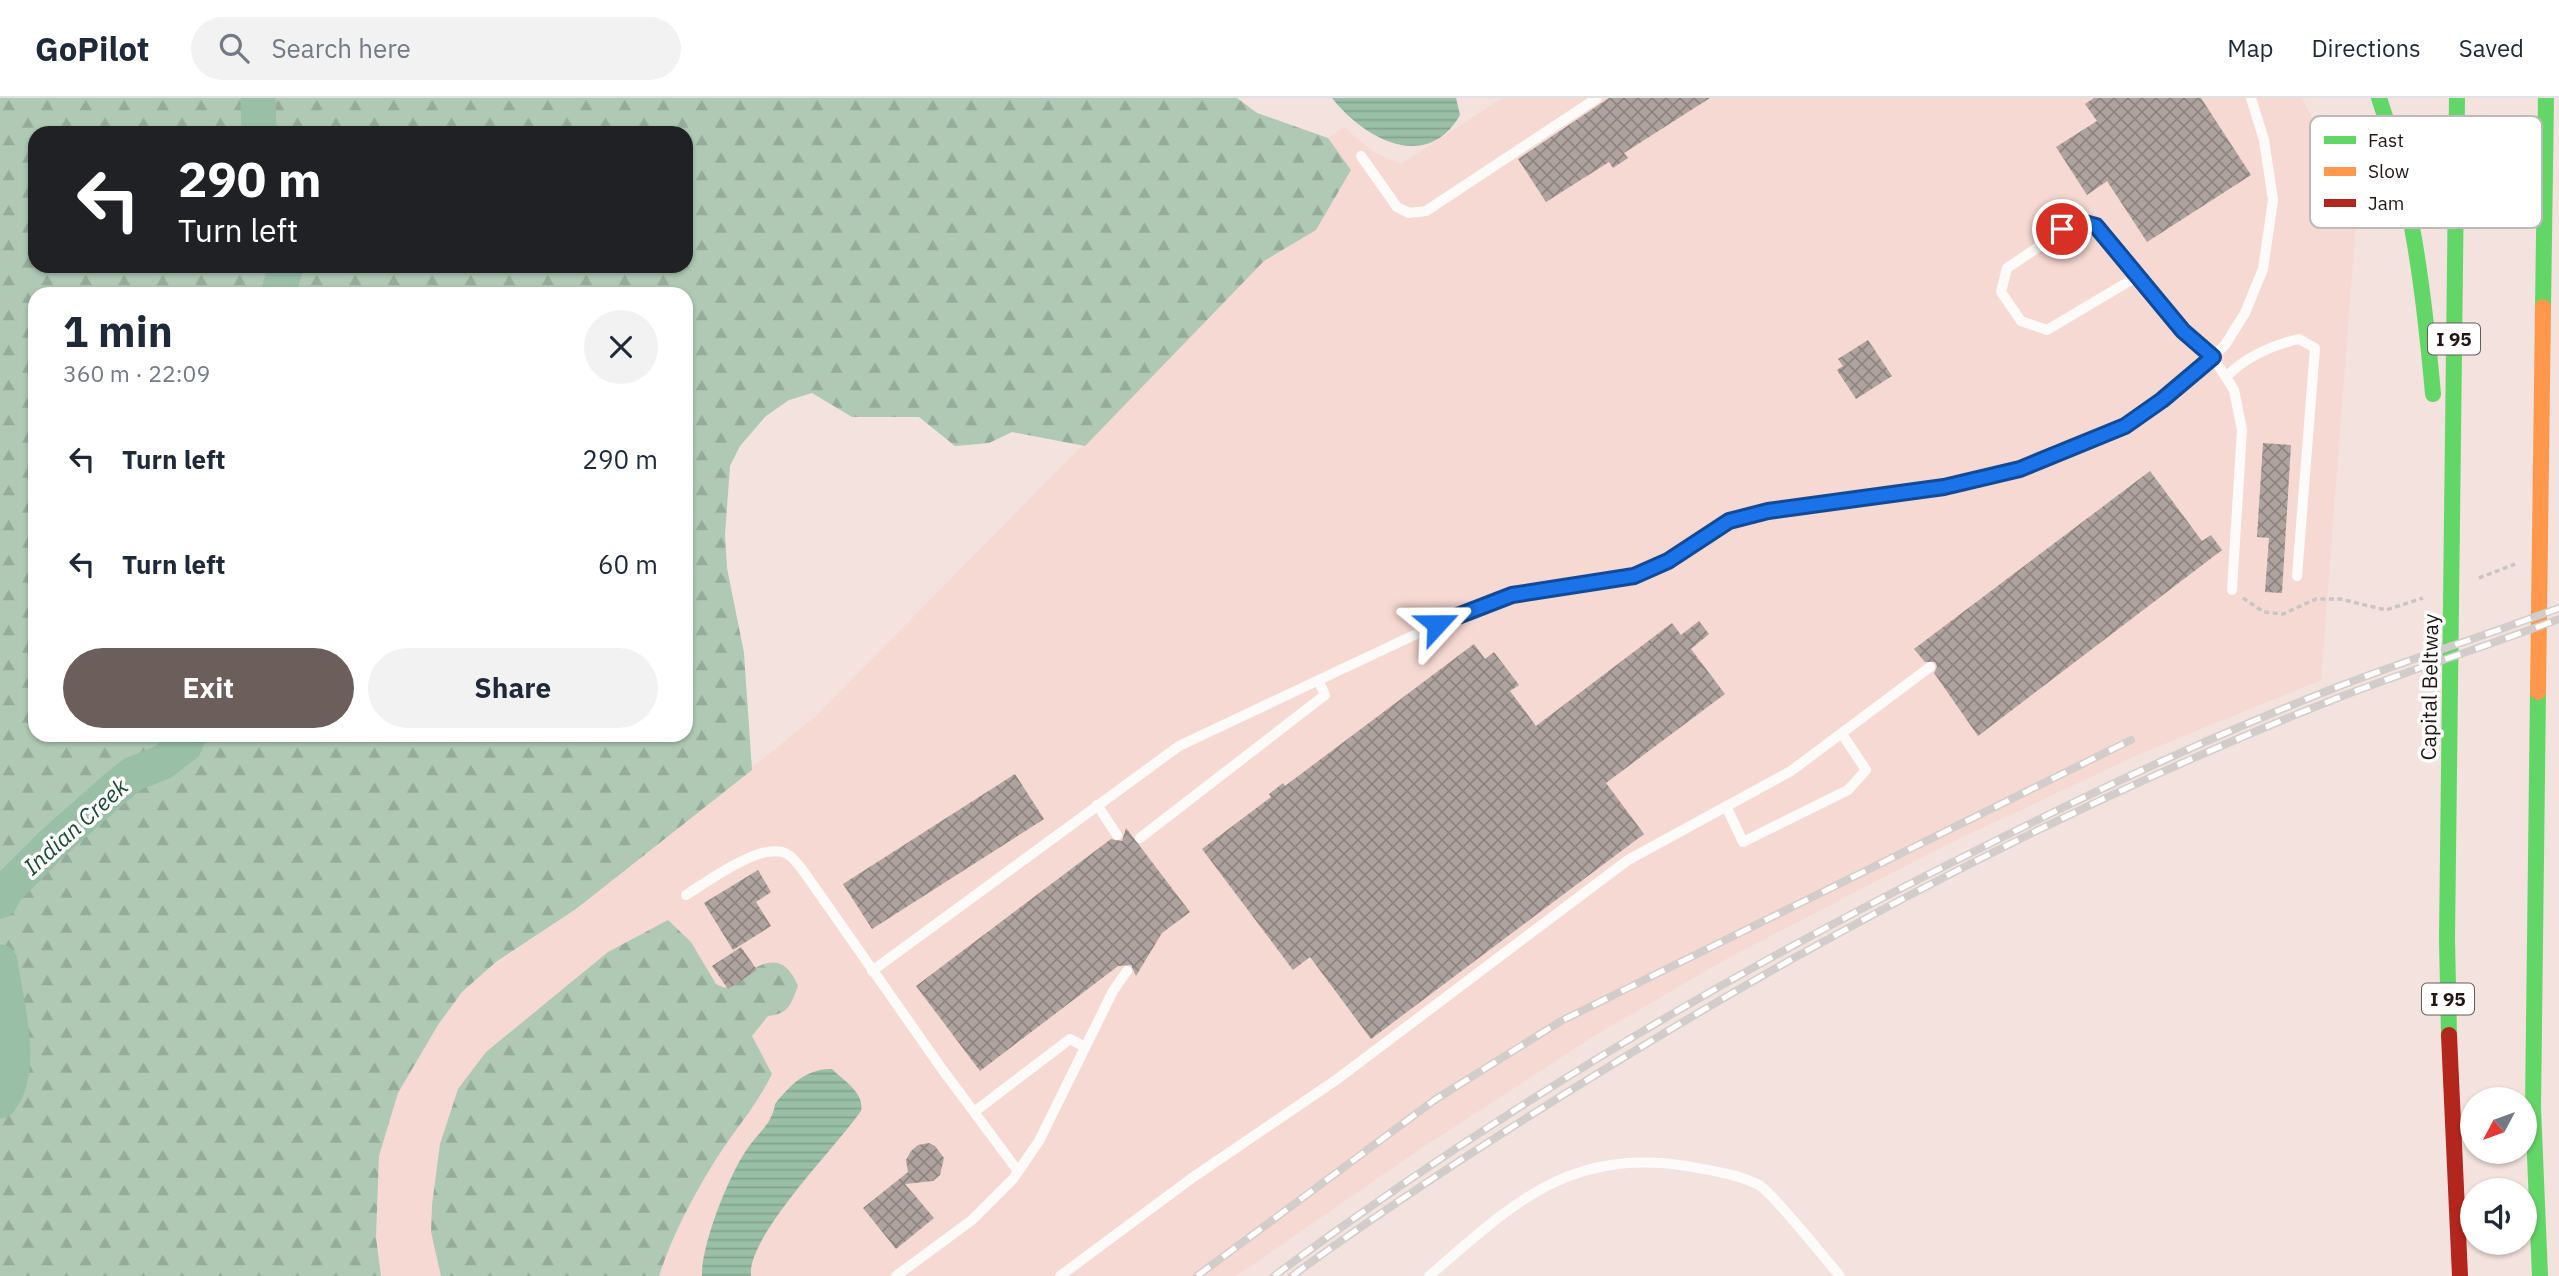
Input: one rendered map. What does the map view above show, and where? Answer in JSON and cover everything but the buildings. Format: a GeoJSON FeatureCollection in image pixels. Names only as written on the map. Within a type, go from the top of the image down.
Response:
{"type":"FeatureCollection","features":[{"type":"Feature","properties":{"kind":"highway"},"geometry":{"type":"LineString","coordinates":[[2379,98],[2386,116]]}},
{"type":"Feature","properties":{"kind":"highway","name":"Capital Beltway"},"geometry":{"type":"LineString","coordinates":[[2457,98],[2457,116]]}},
{"type":"Feature","properties":{"kind":"highway"},"geometry":{"type":"LineString","coordinates":[[2540,1276],[2533,1108],[2546,98]]}},
{"type":"Feature","properties":{"kind":"highway"},"geometry":{"type":"LineString","coordinates":[[2414,228],[2423,288],[2451,580]]}},
{"type":"Feature","properties":{"kind":"highway","name":"Capital Beltway"},"geometry":{"type":"LineString","coordinates":[[2455,228],[2449,722],[2449,1073],[2460,1276]]}},
{"type":"Feature","properties":{"kind":"lane"},"geometry":{"type":"LineString","coordinates":[[1361,156],[1397,207],[1409,213],[1426,211],[1597,98]]}},
{"type":"Feature","properties":{"kind":"lane"},"geometry":{"type":"LineString","coordinates":[[872,971],[1179,746],[1461,613],[1512,595],[1634,576],[1651,569],[1729,521],[1768,511],[1944,487],[2020,469],[2125,426],[2162,400],[2213,357],[2245,313],[2263,270],[2273,200],[2266,150],[2250,98]]}},
{"type":"Feature","properties":{"kind":"lane"},"geometry":{"type":"LineString","coordinates":[[2138,276],[2047,330],[2021,321],[2001,292],[2007,268],[2077,221],[2096,226],[2138,276],[2183,331],[2213,357],[2227,376],[2239,410],[2242,430],[2232,590]]}},
{"type":"Feature","properties":{"kind":"lane"},"geometry":{"type":"LineString","coordinates":[[2227,376],[2239,364],[2284,343],[2299,339],[2315,348],[2297,576]]}},
{"type":"Feature","properties":{"kind":"lane"},"geometry":{"type":"LineString","coordinates":[[1060,1276],[1192,1178],[1336,1080],[1628,860],[1791,771],[1930,667]]}},
{"type":"Feature","properties":{"kind":"lane"},"geometry":{"type":"LineString","coordinates":[[1140,838],[1325,695],[1319,682]]}},
{"type":"Feature","properties":{"kind":"lane"},"geometry":{"type":"LineString","coordinates":[[1726,806],[1743,842],[1848,790],[1866,770],[1842,734]]}},
{"type":"Feature","properties":{"kind":"lane"},"geometry":{"type":"LineString","coordinates":[[1097,805],[1116,835]]}},
{"type":"Feature","properties":{"kind":"lane"},"geometry":{"type":"LineString","coordinates":[[686,895],[751,856],[774,850],[787,854],[809,879],[872,971],[1018,1171]]}},
{"type":"Feature","properties":{"kind":"lane"},"geometry":{"type":"LineString","coordinates":[[896,1276],[972,1220],[995,1200],[1018,1171],[1039,1141],[1127,971]]}},
{"type":"Feature","properties":{"kind":"lane"},"geometry":{"type":"LineString","coordinates":[[974,1112],[1070,1039],[1086,1046]]}},
{"type":"Feature","properties":{"kind":"lane"},"geometry":{"type":"LineString","coordinates":[[1429,1276],[1496,1219],[1553,1181],[1621,1163],[1657,1162],[1707,1170],[1760,1185],[1840,1276]]}},
{"type":"Feature","properties":{"kind":"path"},"geometry":{"type":"LineString","coordinates":[[2469,581],[2520,562]]}},
{"type":"Feature","properties":{"kind":"path"},"geometry":{"type":"LineString","coordinates":[[2232,590],[2264,612],[2283,614],[2316,599],[2340,599],[2386,610],[2431,595]]}},
{"type":"Feature","properties":{"kind":"shaded area"},"geometry":{"type":"Polygon","coordinates":[[[1332,98],[1456,98],[1460,115],[1446,133],[1431,143],[1413,146],[1396,144],[1361,126],[1332,98]]]}},
{"type":"Feature","properties":{"kind":"shaded area"},"geometry":{"type":"Polygon","coordinates":[[[1502,98],[2302,98],[2311,116],[2310,228],[2355,228],[2321,680],[2142,753],[1948,844],[1730,957],[1597,1034],[1420,1149],[1236,1276],[381,1276],[376,1237],[379,1156],[398,1093],[438,1025],[462,992],[496,963],[576,909],[816,716],[1264,261],[1316,230],[1351,170],[1328,138],[1344,127],[1372,151],[1401,164],[1502,98]]]}},
{"type":"Feature","properties":{"kind":"shaded area"},"geometry":{"type":"Polygon","coordinates":[[[832,1069],[857,1093],[861,1111],[777,1216],[753,1259],[751,1276],[702,1276],[706,1247],[725,1192],[747,1149],[768,1123],[775,1104],[800,1079],[815,1071],[832,1069]]]}},
{"type":"Feature","properties":{"kind":"green space"},"geometry":{"type":"Polygon","coordinates":[[[0,98],[1237,98],[1257,113],[1328,138],[1351,170],[1316,230],[1264,261],[1085,446],[1012,432],[989,443],[955,446],[919,417],[852,417],[812,393],[789,400],[766,416],[740,446],[730,466],[725,535],[727,568],[744,653],[752,770],[576,909],[496,962],[462,992],[438,1025],[398,1093],[379,1156],[376,1237],[381,1276],[0,1276],[0,98]]]}},
{"type":"Feature","properties":{"kind":"green space"},"geometry":{"type":"Polygon","coordinates":[[[668,920],[691,942],[716,984],[725,988],[755,968],[774,963],[783,965],[798,986],[788,1007],[781,1013],[768,1016],[752,1036],[772,1074],[695,1194],[659,1276],[441,1276],[431,1232],[432,1205],[440,1144],[458,1089],[486,1052],[608,952],[668,920]]]}},
{"type":"Feature","properties":{"kind":"waterway","name":"Indian Creek"},"geometry":{"type":"LineString","coordinates":[[258,98],[259,126]]}},
{"type":"Feature","properties":{"kind":"waterway","name":"Indian Creek"},"geometry":{"type":"LineString","coordinates":[[280,287],[284,273]]}},
{"type":"Feature","properties":{"kind":"waterway","name":"Indian Creek"},"geometry":{"type":"LineString","coordinates":[[0,901],[6,890],[52,844],[113,790],[133,774],[163,762],[186,742]]}},
{"type":"Feature","properties":{"kind":"waterway"},"geometry":{"type":"LineString","coordinates":[[0,877],[25,870]]}},
{"type":"Feature","properties":{"kind":"waterway","name":"Indian Creek"},"geometry":{"type":"LineString","coordinates":[[0,962],[13,1053],[8,1087],[0,1101]]}},
{"type":"Feature","properties":{"kind":"railway"},"geometry":{"type":"LineString","coordinates":[[1274,1276],[1443,1157],[1529,1101],[1706,994],[1887,896],[2066,806],[2242,726],[2360,678],[2559,608]]}},
{"type":"Feature","properties":{"kind":"railway"},"geometry":{"type":"LineString","coordinates":[[1292,1276],[1440,1174],[1592,1077],[1771,971],[1955,872],[2049,825],[2239,739],[2363,688],[2559,619]]}},
{"type":"Feature","properties":{"kind":"railway"},"geometry":{"type":"LineString","coordinates":[[1197,1276],[1436,1099],[1561,1021],[2131,740]]}},
{"type":"Feature","properties":{"kind":"traffic: fast"},"geometry":{"type":"LineString","coordinates":[[2379,98],[2384,116]]}},
{"type":"Feature","properties":{"kind":"traffic: fast"},"geometry":{"type":"LineString","coordinates":[[2457,98],[2457,116]]}},
{"type":"Feature","properties":{"kind":"traffic: fast"},"geometry":{"type":"LineString","coordinates":[[2543,307],[2546,98]]}},
{"type":"Feature","properties":{"kind":"traffic: fast"},"geometry":{"type":"LineString","coordinates":[[2412,228],[2433,394]]}},
{"type":"Feature","properties":{"kind":"traffic: fast"},"geometry":{"type":"LineString","coordinates":[[2449,1035],[2447,939],[2455,228]]}},
{"type":"Feature","properties":{"kind":"traffic: fast"},"geometry":{"type":"LineString","coordinates":[[2538,692],[2533,1108],[2540,1276]]}},
{"type":"Feature","properties":{"kind":"traffic: slow"},"geometry":{"type":"LineString","coordinates":[[2538,692],[2543,307]]}},
{"type":"Feature","properties":{"kind":"traffic: jam"},"geometry":{"type":"LineString","coordinates":[[2449,1035],[2460,1276]]}},
{"type":"Feature","properties":{"kind":"route"},"geometry":{"type":"LineString","coordinates":[[1437,624],[1512,595],[1634,576],[1668,561],[1717,526],[1729,521],[1768,511],[1944,487],[2020,469],[2125,426],[2162,400],[2213,357],[2183,331],[2096,226],[2077,221],[2062,229]]}}]}
